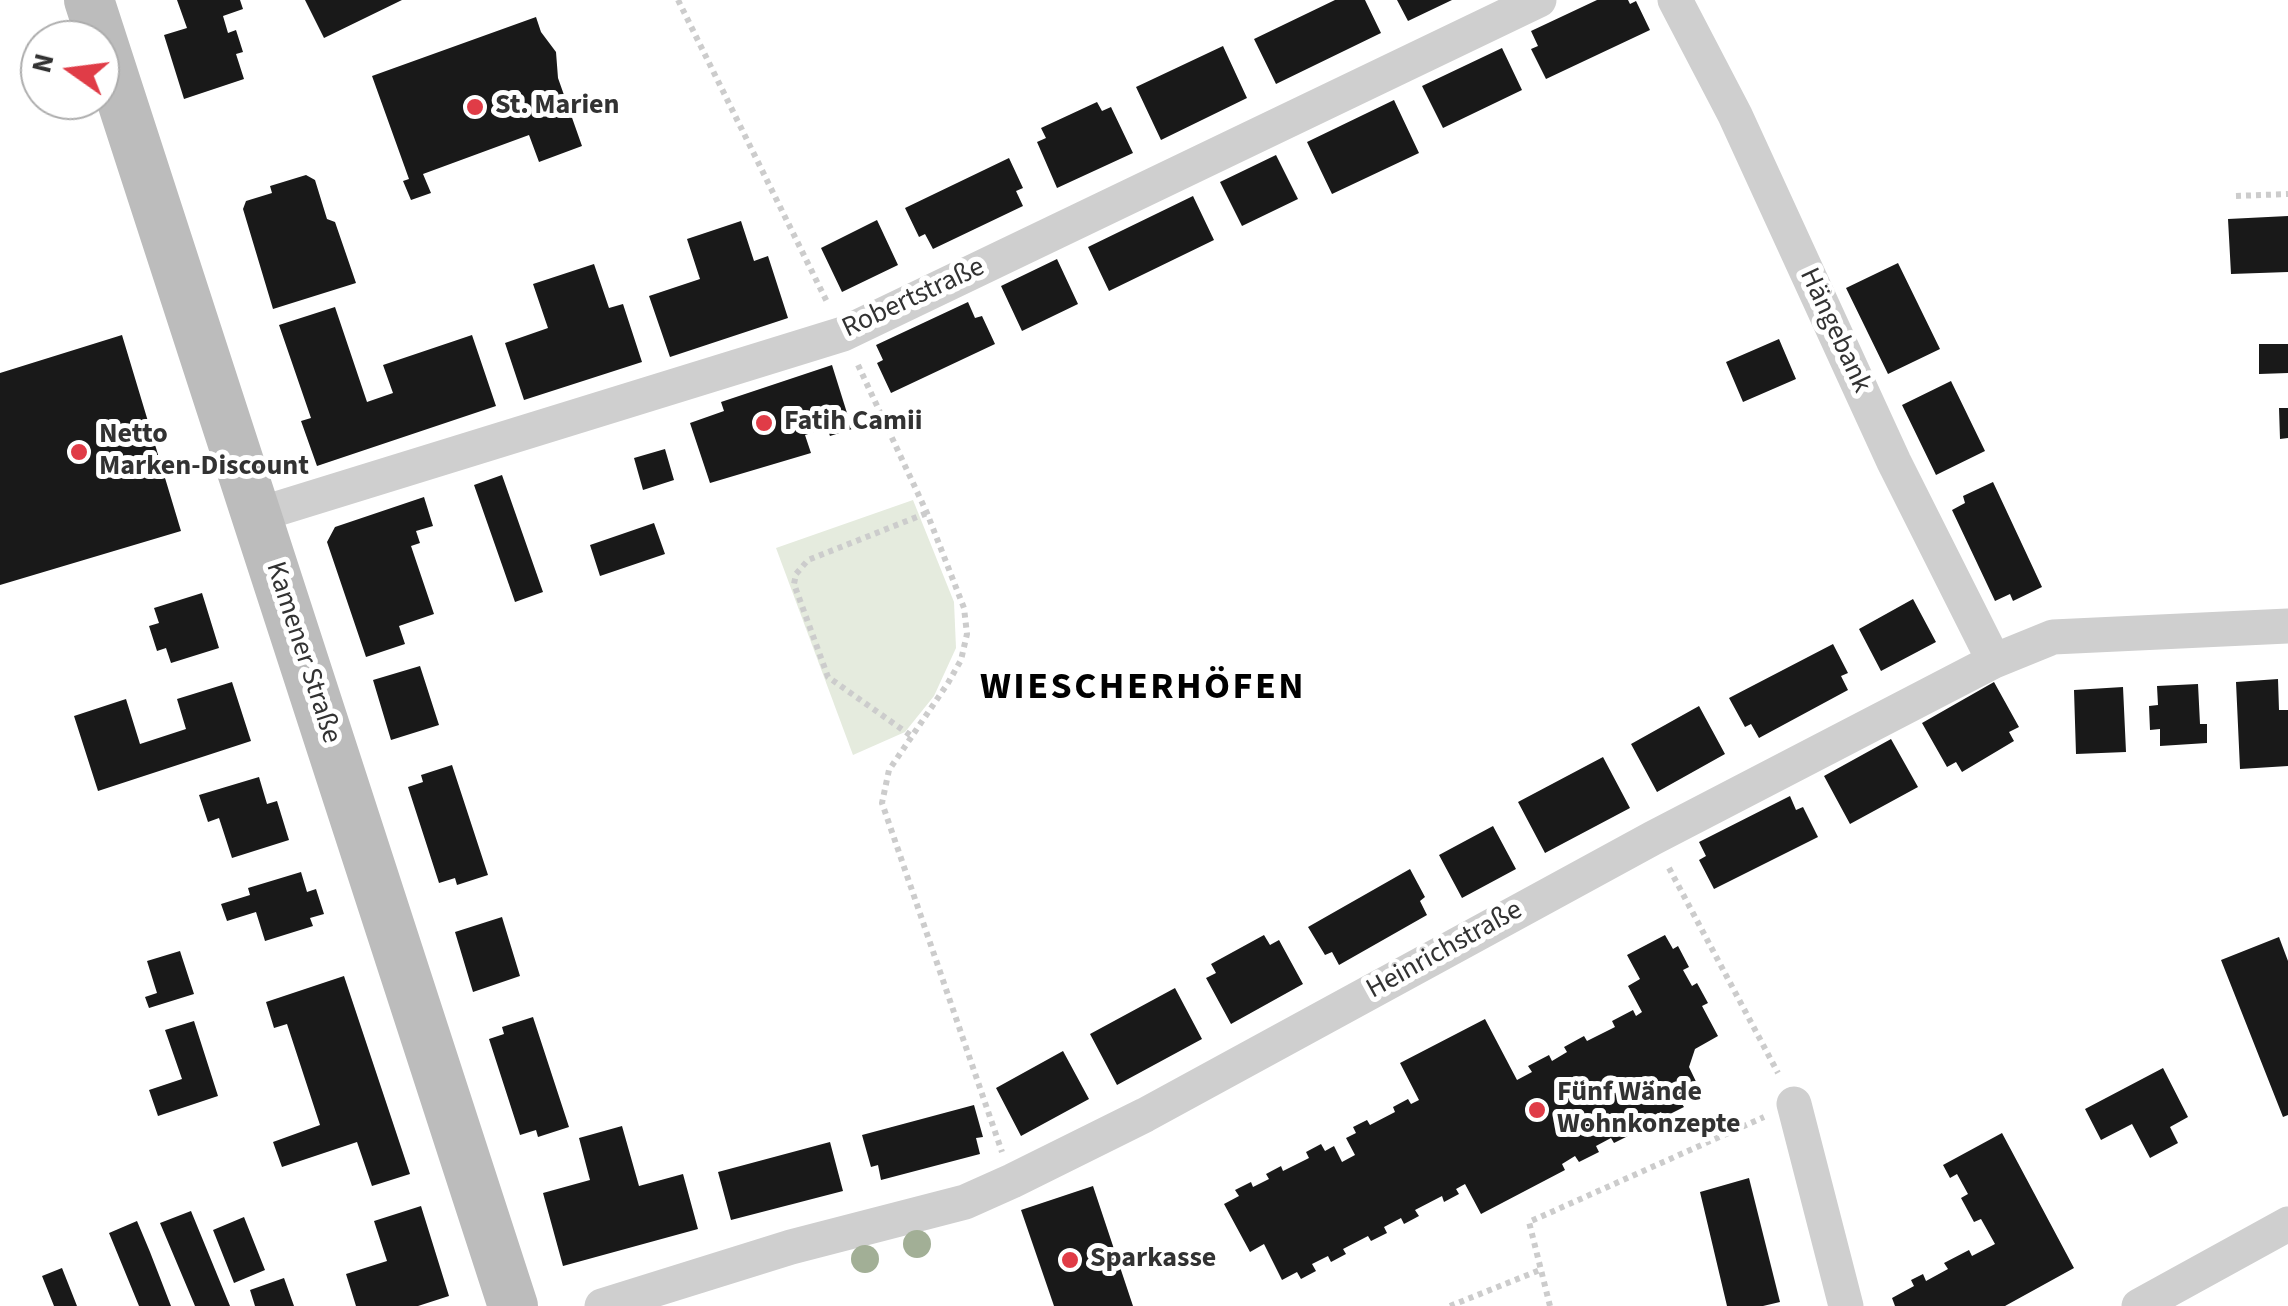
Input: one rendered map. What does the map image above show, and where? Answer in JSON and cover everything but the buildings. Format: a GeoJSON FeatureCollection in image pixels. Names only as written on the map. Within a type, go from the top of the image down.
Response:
{"type":"FeatureCollection","features":[{"type":"Feature","properties":{"kind":"main road","name":"Kamener Straße"},"geometry":{"type":"LineString","coordinates":[[89,0],[513,1306]]}},
{"type":"Feature","properties":{"kind":"street","name":"Robertstraße"},"geometry":{"type":"LineString","coordinates":[[257,514],[843,334],[1538,0]]}},
{"type":"Feature","properties":{"kind":"street","name":"Hängebank"},"geometry":{"type":"LineString","coordinates":[[1676,0],[1735,114],[1894,462],[1994,661]]}},
{"type":"Feature","properties":{"kind":"street","name":"Heinrichstraße"},"geometry":{"type":"LineString","coordinates":[[602,1306],[792,1246],[966,1202],[1012,1182],[1145,1115],[1653,838],[1994,661],[2053,637],[2288,626]]}},
{"type":"Feature","properties":{"kind":"street"},"geometry":{"type":"LineString","coordinates":[[1794,1104],[1846,1306]]}},
{"type":"Feature","properties":{"kind":"street"},"geometry":{"type":"LineString","coordinates":[[2139,1306],[2288,1224]]}},
{"type":"Feature","properties":{"kind":"path"},"geometry":{"type":"LineString","coordinates":[[678,0],[803,254]]}},
{"type":"Feature","properties":{"kind":"path"},"geometry":{"type":"LineString","coordinates":[[2236,196],[2288,194]]}},
{"type":"Feature","properties":{"kind":"path"},"geometry":{"type":"LineString","coordinates":[[888,430],[928,514],[964,608],[967,634],[961,660],[948,684],[889,770],[882,803],[1012,1182]]}},
{"type":"Feature","properties":{"kind":"path"},"geometry":{"type":"LineString","coordinates":[[910,735],[828,676],[794,584],[796,574],[808,560],[928,514]]}},
{"type":"Feature","properties":{"kind":"path"},"geometry":{"type":"LineString","coordinates":[[1550,1306],[1529,1222],[1794,1104],[1653,838]]}},
{"type":"Feature","properties":{"kind":"path"},"geometry":{"type":"LineString","coordinates":[[1450,1306],[1540,1270]]}},
{"type":"Feature","properties":{"kind":"shaded area"},"geometry":{"type":"Polygon","coordinates":[[[913,500],[954,602],[956,648],[934,696],[905,732],[853,755],[776,548],[913,500]]]}},
{"type":"Feature","properties":{"kind":"place","name":"St. Marien"},"geometry":{"type":"Point","coordinates":[475,107]}},
{"type":"Feature","properties":{"kind":"place","name":"Fatih Camii"},"geometry":{"type":"Point","coordinates":[764,423]}},
{"type":"Feature","properties":{"kind":"place","name":"Netto Marken-Discount"},"geometry":{"type":"Point","coordinates":[79,452]}},
{"type":"Feature","properties":{"kind":"place","name":"Fünf Wände Wohnkonzepte"},"geometry":{"type":"Point","coordinates":[1537,1110]}},
{"type":"Feature","properties":{"kind":"place","name":"Sparkasse"},"geometry":{"type":"Point","coordinates":[1070,1260]}},
{"type":"Feature","properties":{"kind":"district","name":"WIESCHERHÖFEN"},"geometry":{"type":"Point","coordinates":[1143,690]}}]}
